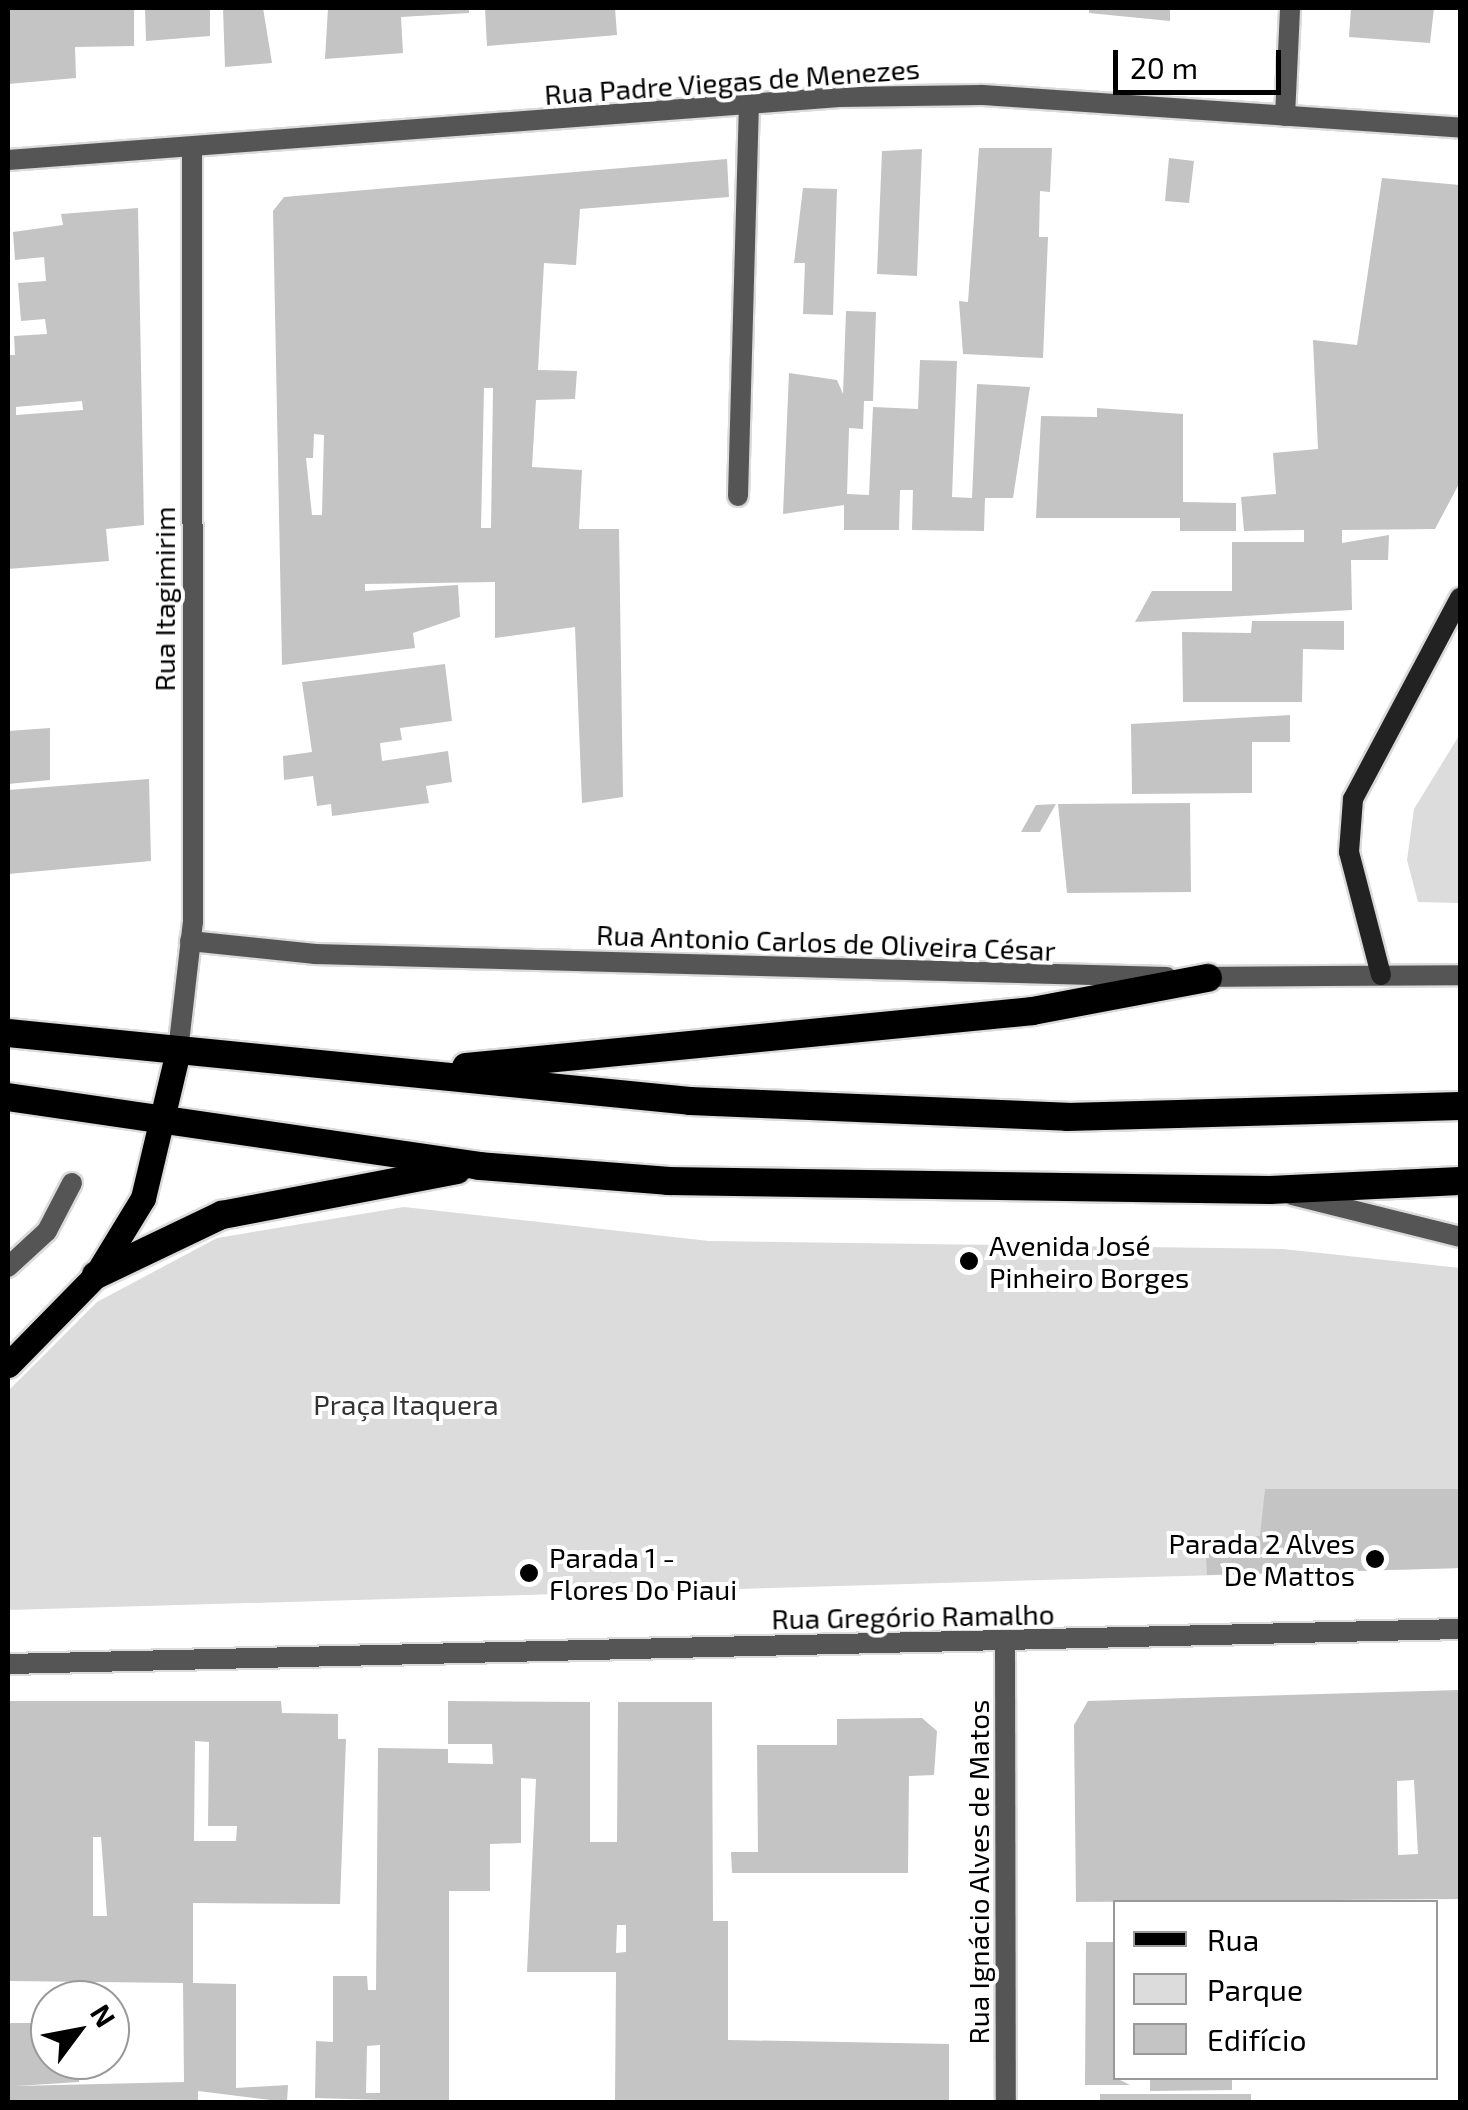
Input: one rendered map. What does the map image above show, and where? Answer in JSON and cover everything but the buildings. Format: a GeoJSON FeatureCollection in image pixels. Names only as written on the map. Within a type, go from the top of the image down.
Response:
{"type":"FeatureCollection","features":[{"type":"Feature","properties":{"kind":"highway"},"geometry":{"type":"LineString","coordinates":[[394,1073],[1032,1011],[1208,978]]}},
{"type":"Feature","properties":{"kind":"highway"},"geometry":{"type":"LineString","coordinates":[[8,1033],[690,1101],[1066,1117],[1460,1106]]}},
{"type":"Feature","properties":{"kind":"highway"},"geometry":{"type":"LineString","coordinates":[[8,1097],[479,1166],[668,1182],[1270,1190],[1460,1181]]}},
{"type":"Feature","properties":{"kind":"highway"},"geometry":{"type":"LineString","coordinates":[[96,1275],[222,1216],[479,1166]]}},
{"type":"Feature","properties":{"kind":"main road"},"geometry":{"type":"LineString","coordinates":[[1381,975],[1349,852],[1353,799],[1460,598]]}},
{"type":"Feature","properties":{"kind":"main road"},"geometry":{"type":"LineString","coordinates":[[8,1365],[96,1275],[143,1198],[168,1118],[178,1050]]}},
{"type":"Feature","properties":{"kind":"street"},"geometry":{"type":"LineString","coordinates":[[1285,116],[1290,8]]}},
{"type":"Feature","properties":{"kind":"street","name":"Rua Padre Viegas de Menezes"},"geometry":{"type":"LineString","coordinates":[[8,160],[749,104],[982,94],[1460,128]]}},
{"type":"Feature","properties":{"kind":"street"},"geometry":{"type":"LineString","coordinates":[[738,496],[749,104]]}},
{"type":"Feature","properties":{"kind":"street","name":"Rua Itagimirim"},"geometry":{"type":"LineString","coordinates":[[178,1050],[190,940],[192,147]]}},
{"type":"Feature","properties":{"kind":"street","name":"Rua Antonio Carlos de Oliveira César"},"geometry":{"type":"LineString","coordinates":[[190,940],[315,954],[1208,978],[1460,975]]}},
{"type":"Feature","properties":{"kind":"street"},"geometry":{"type":"LineString","coordinates":[[8,1267],[47,1232],[72,1184]]}},
{"type":"Feature","properties":{"kind":"street"},"geometry":{"type":"LineString","coordinates":[[1270,1190],[1460,1236]]}},
{"type":"Feature","properties":{"kind":"street","name":"Rua Gregório Ramalho"},"geometry":{"type":"LineString","coordinates":[[8,1664],[1460,1629]]}},
{"type":"Feature","properties":{"kind":"street","name":"Rua Ignácio Alves de Matos"},"geometry":{"type":"LineString","coordinates":[[1005,1642],[1006,2102]]}},
{"type":"Feature","properties":{"kind":"green space"},"geometry":{"type":"Polygon","coordinates":[[[1460,734],[1460,903],[1418,902],[1407,860],[1414,809],[1460,734]]]}},
{"type":"Feature","properties":{"kind":"green space","name":"Praça Itaquera"},"geometry":{"type":"Polygon","coordinates":[[[404,1207],[709,1241],[1283,1249],[1460,1268],[1460,1568],[8,1610],[8,1391],[97,1302],[217,1238],[404,1207]]]}},
{"type":"Feature","properties":{"kind":"place","name":"Avenida José Pinheiro Borges"},"geometry":{"type":"Point","coordinates":[969,1261]}},
{"type":"Feature","properties":{"kind":"place","name":"Parada 2 Alves De Mattos"},"geometry":{"type":"Point","coordinates":[1375,1559]}},
{"type":"Feature","properties":{"kind":"place","name":"Parada 1 - Flores Do Piaui"},"geometry":{"type":"Point","coordinates":[529,1573]}}]}
